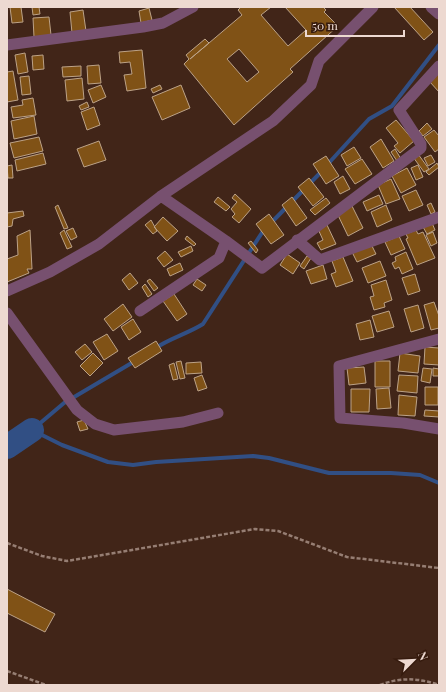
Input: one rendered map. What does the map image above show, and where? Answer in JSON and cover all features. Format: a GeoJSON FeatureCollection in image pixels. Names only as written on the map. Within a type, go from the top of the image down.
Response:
{"type":"FeatureCollection","features":[{"type":"Feature","properties":{"kind":"street"},"geometry":{"type":"LineString","coordinates":[[7,45],[143,28],[163,23],[193,7]]}},
{"type":"Feature","properties":{"kind":"street"},"geometry":{"type":"LineString","coordinates":[[7,291],[50,272],[99,244],[161,196],[273,121],[311,85],[319,61],[373,7]]}},
{"type":"Feature","properties":{"kind":"street"},"geometry":{"type":"LineString","coordinates":[[432,7],[439,14]]}},
{"type":"Feature","properties":{"kind":"street"},"geometry":{"type":"LineString","coordinates":[[161,196],[262,268],[297,240],[421,148],[421,144],[400,110],[439,66]]}},
{"type":"Feature","properties":{"kind":"street"},"geometry":{"type":"LineString","coordinates":[[297,240],[320,260],[439,217]]}},
{"type":"Feature","properties":{"kind":"street"},"geometry":{"type":"LineString","coordinates":[[140,312],[219,258],[226,241]]}},
{"type":"Feature","properties":{"kind":"street"},"geometry":{"type":"LineString","coordinates":[[7,313],[71,401],[95,424],[114,430],[183,422],[218,413]]}},
{"type":"Feature","properties":{"kind":"street"},"geometry":{"type":"LineString","coordinates":[[439,338],[340,366],[340,418],[403,423],[439,429]]}},
{"type":"Feature","properties":{"kind":"path"},"geometry":{"type":"LineString","coordinates":[[7,543],[42,556],[68,561],[255,529],[278,531],[347,557],[439,568]]}},
{"type":"Feature","properties":{"kind":"path"},"geometry":{"type":"LineString","coordinates":[[7,672],[46,685]]}},
{"type":"Feature","properties":{"kind":"path"},"geometry":{"type":"LineString","coordinates":[[380,685],[396,680],[414,679],[439,685]]}},
{"type":"Feature","properties":{"kind":"building"},"geometry":{"type":"Polygon","coordinates":[[[10,7],[21,7],[23,22],[12,23],[10,7]]]}},
{"type":"Feature","properties":{"kind":"building"},"geometry":{"type":"Polygon","coordinates":[[[32,7],[39,7],[40,14],[33,15],[32,7]]]}},
{"type":"Feature","properties":{"kind":"building"},"geometry":{"type":"Polygon","coordinates":[[[241,7],[271,7],[261,15],[288,46],[306,30],[285,7],[323,7],[326,10],[324,12],[338,26],[290,69],[293,72],[234,125],[184,64],[189,59],[186,55],[205,39],[209,43],[242,15],[238,10],[241,7]],[[239,49],[227,59],[247,82],[259,72],[239,49]]]}},
{"type":"Feature","properties":{"kind":"building"},"geometry":{"type":"Polygon","coordinates":[[[394,7],[410,7],[433,32],[424,40],[394,7]]]}},
{"type":"Feature","properties":{"kind":"building"},"geometry":{"type":"Polygon","coordinates":[[[149,8],[152,20],[141,23],[139,11],[149,8]]]}},
{"type":"Feature","properties":{"kind":"building"},"geometry":{"type":"Polygon","coordinates":[[[83,10],[86,31],[72,33],[70,12],[83,10]]]}},
{"type":"Feature","properties":{"kind":"building"},"geometry":{"type":"Polygon","coordinates":[[[49,17],[51,35],[34,37],[33,18],[49,17]]]}},
{"type":"Feature","properties":{"kind":"building"},"geometry":{"type":"Polygon","coordinates":[[[142,50],[146,88],[127,91],[124,75],[132,74],[130,62],[120,63],[119,52],[142,50]]]}},
{"type":"Feature","properties":{"kind":"building"},"geometry":{"type":"Polygon","coordinates":[[[25,53],[28,72],[18,74],[15,55],[25,53]]]}},
{"type":"Feature","properties":{"kind":"building"},"geometry":{"type":"Polygon","coordinates":[[[43,55],[44,69],[33,70],[32,56],[43,55]]]}},
{"type":"Feature","properties":{"kind":"building"},"geometry":{"type":"Polygon","coordinates":[[[99,65],[101,83],[88,84],[87,66],[99,65]]]}},
{"type":"Feature","properties":{"kind":"building"},"geometry":{"type":"Polygon","coordinates":[[[81,66],[81,76],[63,77],[62,67],[81,66]]]}},
{"type":"Feature","properties":{"kind":"building"},"geometry":{"type":"Polygon","coordinates":[[[13,71],[18,100],[7,102],[7,72],[13,71]]]}},
{"type":"Feature","properties":{"kind":"building"},"geometry":{"type":"Polygon","coordinates":[[[439,73],[439,92],[430,82],[439,73]]]}},
{"type":"Feature","properties":{"kind":"building"},"geometry":{"type":"Polygon","coordinates":[[[29,76],[31,94],[22,95],[20,77],[29,76]]]}},
{"type":"Feature","properties":{"kind":"building"},"geometry":{"type":"Polygon","coordinates":[[[82,78],[84,99],[67,101],[65,80],[82,78]]]}},
{"type":"Feature","properties":{"kind":"building"},"geometry":{"type":"Polygon","coordinates":[[[101,85],[106,97],[93,103],[88,90],[101,85]]]}},
{"type":"Feature","properties":{"kind":"building"},"geometry":{"type":"Polygon","coordinates":[[[160,85],[162,89],[153,93],[151,89],[160,85]]]}},
{"type":"Feature","properties":{"kind":"building"},"geometry":{"type":"Polygon","coordinates":[[[181,85],[190,108],[162,120],[152,97],[181,85]]]}},
{"type":"Feature","properties":{"kind":"building"},"geometry":{"type":"Polygon","coordinates":[[[33,98],[36,115],[13,118],[11,107],[23,105],[22,100],[33,98]]]}},
{"type":"Feature","properties":{"kind":"building"},"geometry":{"type":"Polygon","coordinates":[[[87,102],[89,107],[81,110],[79,106],[87,102]]]}},
{"type":"Feature","properties":{"kind":"building"},"geometry":{"type":"Polygon","coordinates":[[[94,107],[100,125],[87,130],[81,112],[94,107]]]}},
{"type":"Feature","properties":{"kind":"building"},"geometry":{"type":"Polygon","coordinates":[[[34,116],[37,134],[14,139],[11,121],[34,116]]]}},
{"type":"Feature","properties":{"kind":"building"},"geometry":{"type":"Polygon","coordinates":[[[396,120],[414,141],[400,153],[394,146],[398,143],[386,128],[396,120]]]}},
{"type":"Feature","properties":{"kind":"building"},"geometry":{"type":"Polygon","coordinates":[[[427,123],[432,129],[423,136],[419,131],[427,123]]]}},
{"type":"Feature","properties":{"kind":"building"},"geometry":{"type":"Polygon","coordinates":[[[434,130],[439,136],[439,149],[435,152],[424,137],[434,130]]]}},
{"type":"Feature","properties":{"kind":"building"},"geometry":{"type":"Polygon","coordinates":[[[39,137],[43,151],[14,158],[10,143],[39,137]]]}},
{"type":"Feature","properties":{"kind":"building"},"geometry":{"type":"Polygon","coordinates":[[[381,139],[394,161],[383,168],[370,147],[381,139]]]}},
{"type":"Feature","properties":{"kind":"building"},"geometry":{"type":"Polygon","coordinates":[[[99,141],[106,160],[84,167],[77,149],[99,141]]]}},
{"type":"Feature","properties":{"kind":"building"},"geometry":{"type":"Polygon","coordinates":[[[354,147],[361,158],[347,166],[341,155],[354,147]]]}},
{"type":"Feature","properties":{"kind":"building"},"geometry":{"type":"Polygon","coordinates":[[[395,149],[401,159],[397,161],[391,152],[395,149]]]}},
{"type":"Feature","properties":{"kind":"building"},"geometry":{"type":"Polygon","coordinates":[[[43,153],[46,164],[17,171],[15,160],[43,153]]]}},
{"type":"Feature","properties":{"kind":"building"},"geometry":{"type":"Polygon","coordinates":[[[418,154],[429,169],[424,172],[413,157],[418,154]]]}},
{"type":"Feature","properties":{"kind":"building"},"geometry":{"type":"Polygon","coordinates":[[[431,155],[435,162],[428,166],[424,158],[431,155]]]}},
{"type":"Feature","properties":{"kind":"building"},"geometry":{"type":"Polygon","coordinates":[[[326,156],[339,176],[326,184],[313,164],[326,156]]]}},
{"type":"Feature","properties":{"kind":"building"},"geometry":{"type":"Polygon","coordinates":[[[362,159],[372,174],[355,184],[345,169],[362,159]]]}},
{"type":"Feature","properties":{"kind":"building"},"geometry":{"type":"Polygon","coordinates":[[[437,163],[439,167],[429,175],[426,172],[437,163]]]}},
{"type":"Feature","properties":{"kind":"building"},"geometry":{"type":"Polygon","coordinates":[[[12,165],[13,178],[8,178],[7,166],[12,165]]]}},
{"type":"Feature","properties":{"kind":"building"},"geometry":{"type":"Polygon","coordinates":[[[418,165],[423,177],[416,180],[411,168],[418,165]]]}},
{"type":"Feature","properties":{"kind":"building"},"geometry":{"type":"Polygon","coordinates":[[[407,168],[416,185],[401,193],[392,176],[407,168]]]}},
{"type":"Feature","properties":{"kind":"building"},"geometry":{"type":"Polygon","coordinates":[[[343,176],[350,189],[340,194],[334,182],[343,176]]]}},
{"type":"Feature","properties":{"kind":"building"},"geometry":{"type":"Polygon","coordinates":[[[309,178],[324,197],[313,206],[298,187],[309,178]]]}},
{"type":"Feature","properties":{"kind":"building"},"geometry":{"type":"Polygon","coordinates":[[[391,179],[400,199],[386,204],[378,185],[391,179]]]}},
{"type":"Feature","properties":{"kind":"building"},"geometry":{"type":"Polygon","coordinates":[[[416,190],[423,205],[409,211],[402,196],[416,190]]]}},
{"type":"Feature","properties":{"kind":"building"},"geometry":{"type":"Polygon","coordinates":[[[235,194],[251,209],[239,223],[232,217],[235,214],[231,209],[237,202],[232,198],[235,194]]]}},
{"type":"Feature","properties":{"kind":"building"},"geometry":{"type":"Polygon","coordinates":[[[379,195],[383,204],[367,211],[363,202],[379,195]]]}},
{"type":"Feature","properties":{"kind":"building"},"geometry":{"type":"Polygon","coordinates":[[[218,197],[230,207],[226,211],[214,202],[218,197]]]}},
{"type":"Feature","properties":{"kind":"building"},"geometry":{"type":"Polygon","coordinates":[[[292,197],[307,218],[296,226],[282,205],[292,197]]]}},
{"type":"Feature","properties":{"kind":"building"},"geometry":{"type":"Polygon","coordinates":[[[326,198],[330,203],[315,215],[310,210],[326,198]]]}},
{"type":"Feature","properties":{"kind":"building"},"geometry":{"type":"Polygon","coordinates":[[[431,203],[435,212],[431,214],[427,205],[431,203]]]}},
{"type":"Feature","properties":{"kind":"building"},"geometry":{"type":"Polygon","coordinates":[[[351,204],[363,228],[348,236],[336,211],[351,204]]]}},
{"type":"Feature","properties":{"kind":"building"},"geometry":{"type":"Polygon","coordinates":[[[58,205],[68,228],[64,229],[55,207],[58,205]]]}},
{"type":"Feature","properties":{"kind":"building"},"geometry":{"type":"Polygon","coordinates":[[[386,205],[392,220],[377,227],[371,212],[386,205]]]}},
{"type":"Feature","properties":{"kind":"building"},"geometry":{"type":"Polygon","coordinates":[[[23,211],[24,216],[13,219],[12,226],[7,227],[7,213],[23,211]]]}},
{"type":"Feature","properties":{"kind":"building"},"geometry":{"type":"Polygon","coordinates":[[[269,214],[284,235],[271,244],[256,224],[269,214]]]}},
{"type":"Feature","properties":{"kind":"building"},"geometry":{"type":"Polygon","coordinates":[[[163,217],[178,231],[167,241],[154,227],[163,217]]]}},
{"type":"Feature","properties":{"kind":"building"},"geometry":{"type":"Polygon","coordinates":[[[151,220],[157,231],[153,234],[145,225],[151,220]]]}},
{"type":"Feature","properties":{"kind":"building"},"geometry":{"type":"Polygon","coordinates":[[[432,223],[435,230],[427,234],[423,227],[432,223]]]}},
{"type":"Feature","properties":{"kind":"building"},"geometry":{"type":"Polygon","coordinates":[[[327,225],[336,244],[321,250],[317,243],[323,240],[318,229],[327,225]]]}},
{"type":"Feature","properties":{"kind":"building"},"geometry":{"type":"Polygon","coordinates":[[[73,228],[77,237],[71,240],[66,231],[73,228]]]}},
{"type":"Feature","properties":{"kind":"building"},"geometry":{"type":"Polygon","coordinates":[[[30,230],[32,269],[27,269],[29,273],[7,282],[7,259],[18,255],[17,236],[30,230]]]}},
{"type":"Feature","properties":{"kind":"building"},"geometry":{"type":"Polygon","coordinates":[[[64,230],[72,247],[67,249],[60,233],[64,230]]]}},
{"type":"Feature","properties":{"kind":"building"},"geometry":{"type":"Polygon","coordinates":[[[416,230],[418,234],[423,232],[435,258],[417,265],[406,239],[408,238],[406,234],[416,230]]]}},
{"type":"Feature","properties":{"kind":"building"},"geometry":{"type":"Polygon","coordinates":[[[433,232],[437,243],[431,246],[426,235],[433,232]]]}},
{"type":"Feature","properties":{"kind":"building"},"geometry":{"type":"Polygon","coordinates":[[[187,236],[196,244],[194,246],[185,239],[187,236]]]}},
{"type":"Feature","properties":{"kind":"building"},"geometry":{"type":"Polygon","coordinates":[[[399,236],[405,249],[391,255],[385,242],[399,236]]]}},
{"type":"Feature","properties":{"kind":"building"},"geometry":{"type":"Polygon","coordinates":[[[251,241],[258,250],[256,253],[248,243],[251,241]]]}},
{"type":"Feature","properties":{"kind":"building"},"geometry":{"type":"Polygon","coordinates":[[[371,244],[376,254],[357,262],[352,252],[371,244]]]}},
{"type":"Feature","properties":{"kind":"building"},"geometry":{"type":"Polygon","coordinates":[[[191,246],[193,251],[181,257],[178,252],[191,246]]]}},
{"type":"Feature","properties":{"kind":"building"},"geometry":{"type":"Polygon","coordinates":[[[165,251],[173,260],[164,267],[157,258],[165,251]]]}},
{"type":"Feature","properties":{"kind":"building"},"geometry":{"type":"Polygon","coordinates":[[[406,252],[413,269],[402,274],[399,267],[395,269],[392,263],[396,261],[395,257],[406,252]]]}},
{"type":"Feature","properties":{"kind":"building"},"geometry":{"type":"Polygon","coordinates":[[[287,254],[300,263],[293,274],[280,265],[287,254]]]}},
{"type":"Feature","properties":{"kind":"building"},"geometry":{"type":"Polygon","coordinates":[[[307,256],[311,258],[304,269],[300,266],[307,256]]]}},
{"type":"Feature","properties":{"kind":"building"},"geometry":{"type":"Polygon","coordinates":[[[343,257],[353,281],[336,287],[331,274],[336,272],[332,261],[343,257]]]}},
{"type":"Feature","properties":{"kind":"building"},"geometry":{"type":"Polygon","coordinates":[[[380,261],[386,276],[368,283],[362,268],[380,261]]]}},
{"type":"Feature","properties":{"kind":"building"},"geometry":{"type":"Polygon","coordinates":[[[180,263],[183,270],[170,276],[167,269],[180,263]]]}},
{"type":"Feature","properties":{"kind":"building"},"geometry":{"type":"Polygon","coordinates":[[[323,265],[327,279],[311,284],[306,271],[323,265]]]}},
{"type":"Feature","properties":{"kind":"building"},"geometry":{"type":"Polygon","coordinates":[[[130,273],[138,283],[129,290],[122,280],[130,273]]]}},
{"type":"Feature","properties":{"kind":"building"},"geometry":{"type":"Polygon","coordinates":[[[415,274],[420,291],[408,295],[402,278],[415,274]]]}},
{"type":"Feature","properties":{"kind":"building"},"geometry":{"type":"Polygon","coordinates":[[[150,279],[158,288],[154,291],[147,281],[150,279]]]}},
{"type":"Feature","properties":{"kind":"building"},"geometry":{"type":"Polygon","coordinates":[[[197,279],[206,285],[202,291],[193,285],[197,279]]]}},
{"type":"Feature","properties":{"kind":"building"},"geometry":{"type":"Polygon","coordinates":[[[386,280],[392,300],[384,303],[385,307],[374,310],[370,297],[374,296],[371,285],[386,280]]]}},
{"type":"Feature","properties":{"kind":"building"},"geometry":{"type":"Polygon","coordinates":[[[145,284],[152,294],[148,297],[142,287],[145,284]]]}},
{"type":"Feature","properties":{"kind":"building"},"geometry":{"type":"Polygon","coordinates":[[[174,294],[187,314],[177,321],[163,301],[174,294]]]}},
{"type":"Feature","properties":{"kind":"building"},"geometry":{"type":"Polygon","coordinates":[[[434,302],[439,316],[439,328],[431,330],[424,305],[434,302]]]}},
{"type":"Feature","properties":{"kind":"building"},"geometry":{"type":"Polygon","coordinates":[[[123,304],[132,317],[113,331],[104,319],[123,304]]]}},
{"type":"Feature","properties":{"kind":"building"},"geometry":{"type":"Polygon","coordinates":[[[418,305],[424,328],[411,332],[404,309],[418,305]]]}},
{"type":"Feature","properties":{"kind":"building"},"geometry":{"type":"Polygon","coordinates":[[[389,311],[394,327],[377,332],[372,316],[389,311]]]}},
{"type":"Feature","properties":{"kind":"building"},"geometry":{"type":"Polygon","coordinates":[[[133,319],[141,332],[129,340],[121,327],[133,319]]]}},
{"type":"Feature","properties":{"kind":"building"},"geometry":{"type":"Polygon","coordinates":[[[370,320],[374,337],[360,340],[356,324],[370,320]]]}},
{"type":"Feature","properties":{"kind":"building"},"geometry":{"type":"Polygon","coordinates":[[[107,334],[118,351],[104,360],[93,342],[107,334]]]}},
{"type":"Feature","properties":{"kind":"building"},"geometry":{"type":"Polygon","coordinates":[[[156,341],[162,351],[135,368],[128,358],[156,341]]]}},
{"type":"Feature","properties":{"kind":"building"},"geometry":{"type":"Polygon","coordinates":[[[85,344],[92,352],[82,360],[75,352],[85,344]]]}},
{"type":"Feature","properties":{"kind":"building"},"geometry":{"type":"Polygon","coordinates":[[[425,347],[439,348],[439,365],[424,364],[425,347]]]}},
{"type":"Feature","properties":{"kind":"building"},"geometry":{"type":"Polygon","coordinates":[[[93,353],[103,363],[90,376],[80,366],[93,353]]]}},
{"type":"Feature","properties":{"kind":"building"},"geometry":{"type":"Polygon","coordinates":[[[400,353],[420,356],[418,373],[398,371],[400,353]]]}},
{"type":"Feature","properties":{"kind":"building"},"geometry":{"type":"Polygon","coordinates":[[[181,361],[185,378],[180,379],[176,362],[181,361]]]}},
{"type":"Feature","properties":{"kind":"building"},"geometry":{"type":"Polygon","coordinates":[[[375,361],[390,361],[390,387],[375,387],[375,361]]]}},
{"type":"Feature","properties":{"kind":"building"},"geometry":{"type":"Polygon","coordinates":[[[201,362],[202,373],[186,374],[186,363],[201,362]]]}},
{"type":"Feature","properties":{"kind":"building"},"geometry":{"type":"Polygon","coordinates":[[[174,363],[178,379],[173,380],[169,365],[174,363]]]}},
{"type":"Feature","properties":{"kind":"building"},"geometry":{"type":"Polygon","coordinates":[[[364,367],[366,383],[349,385],[347,368],[364,367]]]}},
{"type":"Feature","properties":{"kind":"building"},"geometry":{"type":"Polygon","coordinates":[[[423,368],[432,369],[430,383],[421,381],[423,368]]]}},
{"type":"Feature","properties":{"kind":"building"},"geometry":{"type":"Polygon","coordinates":[[[433,368],[439,369],[439,376],[433,376],[433,368]]]}},
{"type":"Feature","properties":{"kind":"building"},"geometry":{"type":"Polygon","coordinates":[[[202,375],[207,388],[198,391],[194,378],[202,375]]]}},
{"type":"Feature","properties":{"kind":"building"},"geometry":{"type":"Polygon","coordinates":[[[399,375],[418,376],[417,393],[397,391],[399,375]]]}},
{"type":"Feature","properties":{"kind":"building"},"geometry":{"type":"Polygon","coordinates":[[[425,387],[438,387],[438,405],[425,405],[425,387]]]}},
{"type":"Feature","properties":{"kind":"building"},"geometry":{"type":"Polygon","coordinates":[[[389,388],[391,408],[377,409],[376,389],[389,388]]]}},
{"type":"Feature","properties":{"kind":"building"},"geometry":{"type":"Polygon","coordinates":[[[351,389],[370,389],[369,412],[351,412],[351,389]]]}},
{"type":"Feature","properties":{"kind":"building"},"geometry":{"type":"Polygon","coordinates":[[[399,395],[417,397],[415,416],[398,415],[399,395]]]}},
{"type":"Feature","properties":{"kind":"building"},"geometry":{"type":"Polygon","coordinates":[[[425,410],[439,411],[439,417],[424,416],[425,410]]]}},
{"type":"Feature","properties":{"kind":"building"},"geometry":{"type":"Polygon","coordinates":[[[84,420],[88,429],[80,431],[77,422],[84,420]]]}},
{"type":"Feature","properties":{"kind":"building"},"geometry":{"type":"Polygon","coordinates":[[[7,589],[55,614],[45,632],[7,613],[7,589]]]}},
{"type":"Feature","properties":{"kind":"waterway"},"geometry":{"type":"LineString","coordinates":[[327,165],[369,119],[392,106],[439,45]]}},
{"type":"Feature","properties":{"kind":"waterway"},"geometry":{"type":"LineString","coordinates":[[270,224],[323,170]]}},
{"type":"Feature","properties":{"kind":"waterway"},"geometry":{"type":"LineString","coordinates":[[154,349],[203,324],[265,228]]}},
{"type":"Feature","properties":{"kind":"waterway"},"geometry":{"type":"LineString","coordinates":[[135,361],[64,403],[32,430],[62,445],[108,462],[133,465],[156,462],[253,456],[269,458],[329,473],[391,473],[420,475],[439,483]]}},
{"type":"Feature","properties":{"kind":"waterway"},"geometry":{"type":"LineString","coordinates":[[7,447],[32,430]]}}]}
